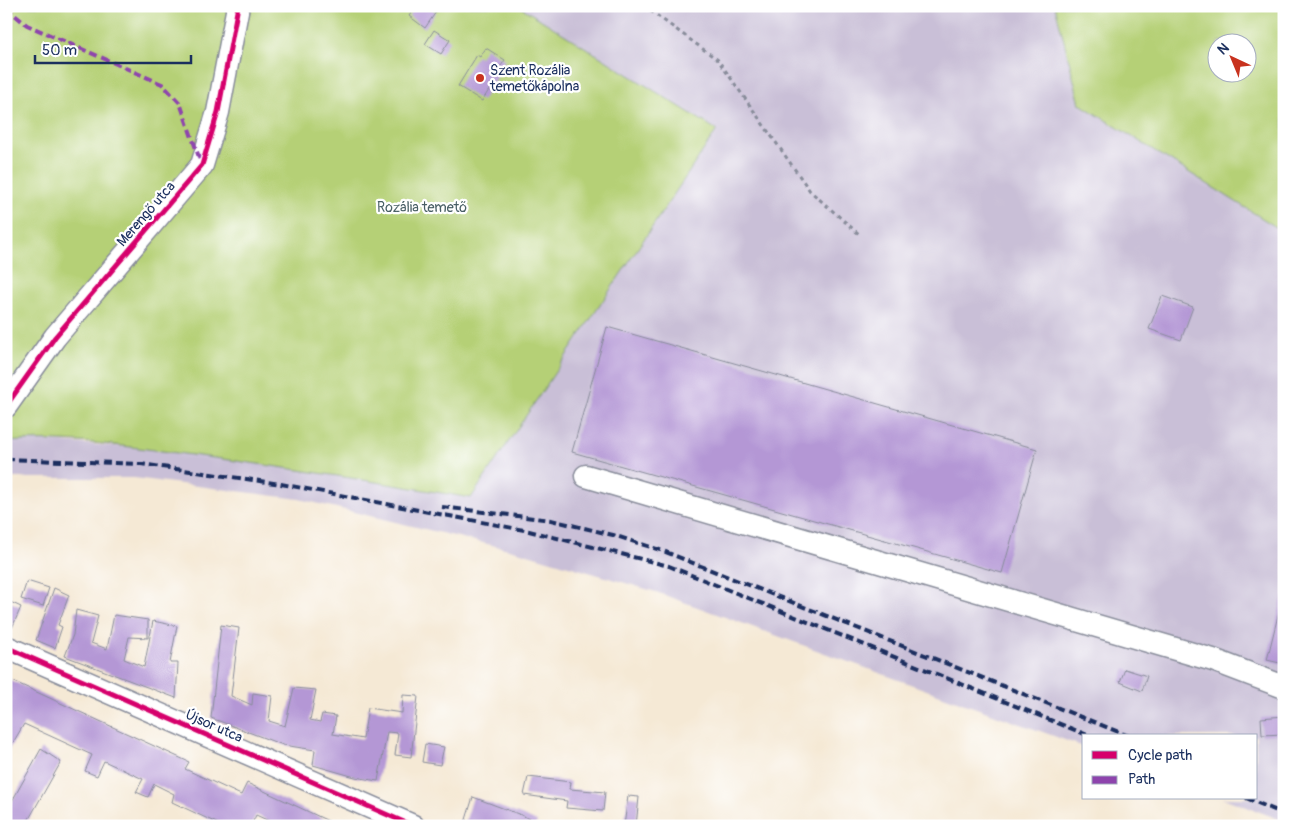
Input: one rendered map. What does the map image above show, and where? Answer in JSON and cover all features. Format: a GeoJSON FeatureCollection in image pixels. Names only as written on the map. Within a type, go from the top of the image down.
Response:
{"type":"FeatureCollection","features":[{"type":"Feature","properties":{"kind":"street","name":"Merengő utca"},"geometry":{"type":"LineString","coordinates":[[6,406],[55,337],[202,166],[218,112],[238,6]]}},
{"type":"Feature","properties":{"kind":"street"},"geometry":{"type":"LineString","coordinates":[[586,476],[1213,660],[1284,687]]}},
{"type":"Feature","properties":{"kind":"street","name":"Újsor utca"},"geometry":{"type":"LineString","coordinates":[[6,648],[413,826]]}},
{"type":"Feature","properties":{"kind":"path"},"geometry":{"type":"LineString","coordinates":[[644,6],[718,60],[810,191],[860,235]]}},
{"type":"Feature","properties":{"kind":"shaded area"},"geometry":{"type":"Polygon","coordinates":[[[519,6],[1055,6],[1080,104],[1284,232],[1284,821],[1228,800],[1258,800],[1258,734],[1082,734],[1082,746],[656,592],[521,552],[299,499],[134,478],[6,478],[6,442],[33,440],[139,448],[302,469],[471,498],[716,131],[519,6]]]}},
{"type":"Feature","properties":{"kind":"green space","name":"Rozália temető"},"geometry":{"type":"Polygon","coordinates":[[[6,6],[519,6],[717,130],[471,498],[297,470],[123,446],[53,441],[6,442],[6,6]]]}},
{"type":"Feature","properties":{"kind":"green space"},"geometry":{"type":"Polygon","coordinates":[[[1055,6],[1284,6],[1284,232],[1080,104],[1055,6]]]}},
{"type":"Feature","properties":{"kind":"building"},"geometry":{"type":"Polygon","coordinates":[[[416,6],[429,6],[436,12],[425,28],[409,16],[416,6]]]}},
{"type":"Feature","properties":{"kind":"building"},"geometry":{"type":"Polygon","coordinates":[[[434,30],[450,40],[441,54],[425,44],[434,30]]]}},
{"type":"Feature","properties":{"kind":"building","name":"Szent Rozália temetőkápolna"},"geometry":{"type":"Polygon","coordinates":[[[486,48],[505,60],[499,69],[501,71],[482,101],[458,86],[477,55],[480,57],[486,48]]]}},
{"type":"Feature","properties":{"kind":"building"},"geometry":{"type":"Polygon","coordinates":[[[1162,296],[1193,307],[1181,340],[1149,329],[1162,296]]]}},
{"type":"Feature","properties":{"kind":"building"},"geometry":{"type":"Polygon","coordinates":[[[607,327],[1037,449],[1002,573],[572,452],[607,327]]]}},
{"type":"Feature","properties":{"kind":"building"},"geometry":{"type":"Polygon","coordinates":[[[27,581],[49,588],[43,606],[21,599],[27,581]]]}},
{"type":"Feature","properties":{"kind":"building"},"geometry":{"type":"Polygon","coordinates":[[[54,588],[69,595],[58,625],[62,627],[55,648],[36,640],[54,588]]]}},
{"type":"Feature","properties":{"kind":"building"},"geometry":{"type":"Polygon","coordinates":[[[1284,595],[1284,664],[1267,660],[1284,595]]]}},
{"type":"Feature","properties":{"kind":"building"},"geometry":{"type":"Polygon","coordinates":[[[6,600],[21,607],[12,628],[6,626],[6,600]]]}},
{"type":"Feature","properties":{"kind":"building"},"geometry":{"type":"Polygon","coordinates":[[[76,610],[98,616],[91,643],[107,649],[114,615],[148,620],[148,638],[129,637],[124,659],[144,667],[153,621],[177,626],[170,663],[178,663],[176,698],[65,656],[73,635],[76,610]]]}},
{"type":"Feature","properties":{"kind":"building"},"geometry":{"type":"Polygon","coordinates":[[[221,625],[239,628],[231,696],[252,705],[253,693],[272,696],[269,721],[285,726],[294,688],[316,690],[310,720],[320,722],[322,714],[336,716],[333,734],[363,739],[368,708],[402,713],[403,695],[418,696],[411,757],[395,755],[398,733],[387,732],[378,781],[355,777],[313,765],[315,750],[283,745],[211,718],[221,625]]]}},
{"type":"Feature","properties":{"kind":"building"},"geometry":{"type":"Polygon","coordinates":[[[1125,669],[1147,676],[1142,691],[1120,682],[1125,669]]]}},
{"type":"Feature","properties":{"kind":"building"},"geometry":{"type":"Polygon","coordinates":[[[6,678],[189,762],[185,769],[241,795],[247,783],[339,826],[280,826],[256,815],[251,826],[223,826],[172,802],[174,794],[154,784],[148,797],[136,792],[143,779],[104,761],[97,776],[85,771],[92,755],[24,724],[8,751],[6,749],[6,678]]]}},
{"type":"Feature","properties":{"kind":"building"},"geometry":{"type":"Polygon","coordinates":[[[1284,716],[1284,734],[1262,735],[1261,718],[1284,716]]]}},
{"type":"Feature","properties":{"kind":"building"},"geometry":{"type":"Polygon","coordinates":[[[425,744],[444,747],[440,765],[422,762],[425,744]]]}},
{"type":"Feature","properties":{"kind":"building"},"geometry":{"type":"Polygon","coordinates":[[[41,749],[61,762],[25,826],[6,826],[6,812],[41,749]]]}},
{"type":"Feature","properties":{"kind":"building"},"geometry":{"type":"Polygon","coordinates":[[[528,777],[571,782],[570,789],[605,792],[603,811],[566,808],[567,801],[524,795],[528,777]]]}},
{"type":"Feature","properties":{"kind":"building"},"geometry":{"type":"Polygon","coordinates":[[[628,796],[639,797],[636,826],[624,826],[628,796]]]}},
{"type":"Feature","properties":{"kind":"building"},"geometry":{"type":"Polygon","coordinates":[[[473,797],[537,822],[535,826],[464,826],[473,797]]]}},
{"type":"Feature","properties":{"kind":"railway"},"geometry":{"type":"LineString","coordinates":[[6,459],[141,464],[281,484],[529,531],[669,566],[1085,734]]}},
{"type":"Feature","properties":{"kind":"railway"},"geometry":{"type":"LineString","coordinates":[[442,507],[551,520],[613,535],[663,551],[1124,734]]}},
{"type":"Feature","properties":{"kind":"railway"},"geometry":{"type":"LineString","coordinates":[[1251,800],[1284,814]]}},
{"type":"Feature","properties":{"kind":"marked path"},"geometry":{"type":"LineString","coordinates":[[6,8],[27,25],[162,84],[180,103],[201,163]]}},
{"type":"Feature","properties":{"kind":"cycle path"},"geometry":{"type":"LineString","coordinates":[[6,406],[55,337],[202,165],[218,112],[238,6]]}},
{"type":"Feature","properties":{"kind":"cycle path"},"geometry":{"type":"LineString","coordinates":[[6,647],[413,826]]}},
{"type":"Feature","properties":{"kind":"place","name":"Szent Rozália temetőkápolna"},"geometry":{"type":"Point","coordinates":[480,78]}}]}
